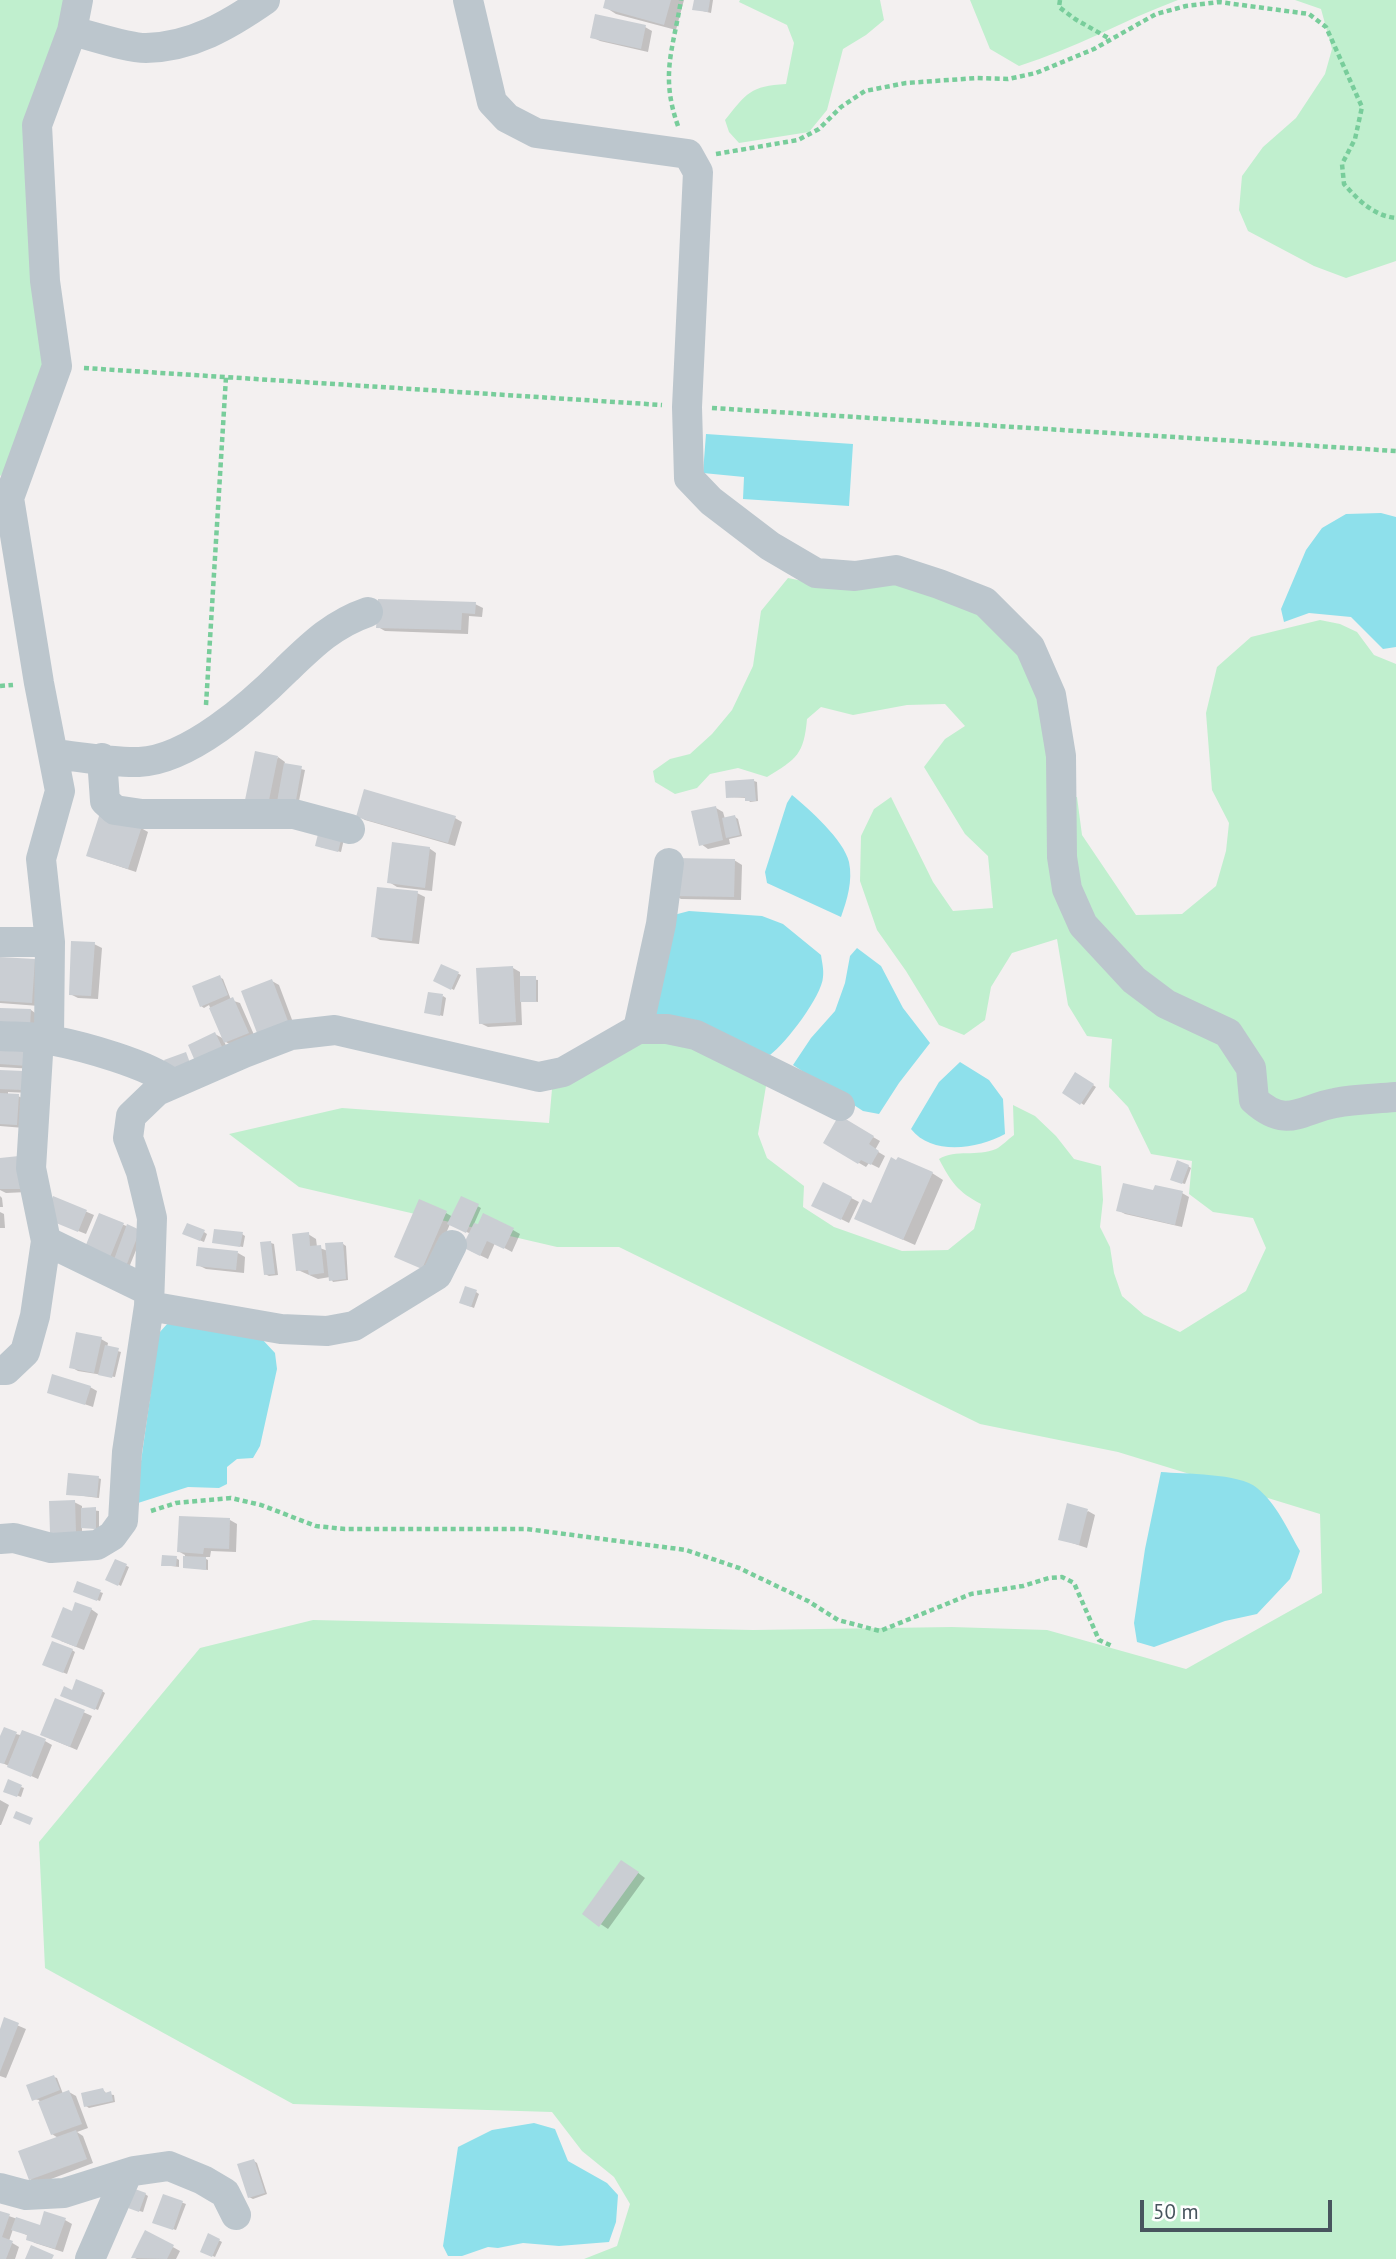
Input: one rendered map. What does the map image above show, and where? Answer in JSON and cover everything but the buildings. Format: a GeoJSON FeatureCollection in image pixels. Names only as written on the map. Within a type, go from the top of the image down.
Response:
{"type":"FeatureCollection","features":[{"type":"Feature","properties":{"kind":"street"},"geometry":{"type":"LineString","coordinates":[[0,1370],[6,1370],[24,1352],[35,1316],[46,1241],[31,1168],[44,1039],[50,942],[41,859],[60,791],[5,498],[57,366],[45,281],[37,125],[72,32],[78,0]]}},
{"type":"Feature","properties":{"kind":"street"},"geometry":{"type":"LineString","coordinates":[[72,32],[145,48],[186,42],[229,25],[265,0]]}},
{"type":"Feature","properties":{"kind":"street"},"geometry":{"type":"LineString","coordinates":[[468,0],[492,102],[507,118],[536,133],[688,154],[698,172],[687,407],[689,478],[711,501],[769,546],[816,573],[855,576],[896,570],[985,602],[1030,647],[1051,695],[1061,755],[1062,857],[1068,889],[1083,925],[1134,980],[1155,996],[1166,1004],[1228,1033],[1251,1068],[1254,1100],[1267,1112],[1294,1117],[1334,1103],[1396,1097]]}},
{"type":"Feature","properties":{"kind":"street"},"geometry":{"type":"LineString","coordinates":[[54,754],[140,762],[175,755],[253,703],[318,640],[347,619],[368,612]]}},
{"type":"Feature","properties":{"kind":"street"},"geometry":{"type":"LineString","coordinates":[[102,758],[105,801],[115,810],[142,814],[294,814],[350,829]]}},
{"type":"Feature","properties":{"kind":"street"},"geometry":{"type":"LineString","coordinates":[[638,1030],[661,924],[669,863]]}},
{"type":"Feature","properties":{"kind":"street"},"geometry":{"type":"LineString","coordinates":[[0,942],[50,942]]}},
{"type":"Feature","properties":{"kind":"street"},"geometry":{"type":"LineString","coordinates":[[0,1539],[15,1538],[51,1548],[97,1545],[112,1536],[123,1521],[127,1452],[149,1299],[152,1219],[141,1172],[128,1138],[131,1116],[157,1091],[291,1035],[335,1031],[539,1077],[563,1072],[638,1030],[667,1029],[696,1035],[839,1106]]}},
{"type":"Feature","properties":{"kind":"street"},"geometry":{"type":"LineString","coordinates":[[0,1036],[44,1039],[140,1065],[173,1084]]}},
{"type":"Feature","properties":{"kind":"street"},"geometry":{"type":"LineString","coordinates":[[46,1241],[149,1299],[281,1329],[327,1331],[354,1326],[437,1275],[452,1245]]}},
{"type":"Feature","properties":{"kind":"street"},"geometry":{"type":"LineString","coordinates":[[0,2188],[26,2195],[64,2193],[127,2174],[169,2166],[203,2180],[225,2193],[236,2215]]}},
{"type":"Feature","properties":{"kind":"street"},"geometry":{"type":"LineString","coordinates":[[90,2259],[127,2174]]}},
{"type":"Feature","properties":{"kind":"path"},"geometry":{"type":"LineString","coordinates":[[681,0],[667,69],[670,104],[688,154],[717,154],[798,140],[819,129],[864,91],[906,83],[977,78],[1008,79],[1036,74],[1094,49],[1156,14],[1186,6],[1219,2],[1310,13],[1326,27],[1362,107],[1355,139],[1342,164],[1344,184],[1363,204],[1386,217],[1396,218]]}},
{"type":"Feature","properties":{"kind":"path"},"geometry":{"type":"LineString","coordinates":[[1060,0],[1059,7],[1111,39]]}},
{"type":"Feature","properties":{"kind":"path"},"geometry":{"type":"LineString","coordinates":[[57,366],[1396,451]]}},
{"type":"Feature","properties":{"kind":"path"},"geometry":{"type":"LineString","coordinates":[[204,736],[226,377]]}},
{"type":"Feature","properties":{"kind":"path"},"geometry":{"type":"LineString","coordinates":[[123,1521],[176,1503],[231,1498],[261,1505],[316,1526],[527,1529],[686,1550],[739,1568],[808,1601],[838,1620],[880,1631],[971,1594],[1062,1577],[1074,1583],[1099,1640],[1112,1646]]}},
{"type":"Feature","properties":{"kind":"green space"},"geometry":{"type":"Polygon","coordinates":[[[0,0],[64,0],[61,27],[25,122],[48,364],[13,465],[0,476],[0,0]]]}},
{"type":"Feature","properties":{"kind":"green space"},"geometry":{"type":"Polygon","coordinates":[[[880,0],[884,20],[843,49],[827,110],[809,132],[739,143],[729,132],[725,120],[744,97],[757,89],[786,84],[794,43],[787,25],[739,2],[880,0]]]}},
{"type":"Feature","properties":{"kind":"green space"},"geometry":{"type":"Polygon","coordinates":[[[970,0],[1178,0],[1019,66],[990,49],[970,0]]]}},
{"type":"Feature","properties":{"kind":"green space"},"geometry":{"type":"Polygon","coordinates":[[[1295,0],[1396,0],[1396,261],[1346,278],[1314,266],[1248,231],[1239,210],[1242,176],[1263,147],[1296,118],[1325,74],[1332,49],[1321,9],[1295,0]]]}},
{"type":"Feature","properties":{"kind":"green space"},"geometry":{"type":"Polygon","coordinates":[[[788,578],[818,584],[901,580],[995,619],[1027,654],[1045,703],[1053,798],[1077,797],[1082,835],[1136,915],[1182,914],[1216,886],[1226,851],[1229,823],[1212,790],[1206,713],[1217,667],[1251,637],[1320,620],[1340,624],[1357,632],[1374,655],[1396,664],[1396,2259],[584,2259],[617,2246],[630,2204],[614,2177],[582,2151],[552,2112],[293,2104],[45,1968],[39,1842],[200,1648],[313,1620],[753,1630],[952,1627],[1047,1630],[1186,1669],[1322,1593],[1320,1514],[1118,1452],[980,1424],[619,1247],[557,1247],[299,1187],[229,1134],[342,1108],[549,1123],[552,1089],[625,1044],[695,1042],[767,1080],[758,1134],[767,1158],[804,1186],[803,1207],[834,1227],[902,1251],[948,1250],[974,1229],[981,1204],[956,1186],[939,1159],[952,1154],[981,1153],[996,1149],[1014,1135],[1013,1105],[1035,1116],[1056,1136],[1074,1159],[1101,1166],[1103,1200],[1100,1227],[1110,1247],[1114,1273],[1122,1296],[1144,1315],[1180,1332],[1246,1291],[1266,1248],[1253,1218],[1213,1212],[1189,1194],[1192,1161],[1151,1154],[1128,1107],[1109,1087],[1112,1039],[1087,1036],[1068,1005],[1057,939],[1012,953],[991,987],[985,1020],[964,1035],[939,1025],[877,930],[860,881],[861,836],[874,809],[891,797],[933,882],[953,911],[993,908],[988,856],[965,834],[924,767],[945,739],[965,726],[945,704],[907,705],[853,715],[821,707],[807,719],[804,740],[797,754],[767,777],[738,768],[710,774],[697,788],[675,794],[655,782],[653,771],[670,759],[690,754],[712,734],[732,710],[753,666],[761,611],[788,578]]]}},
{"type":"Feature","properties":{"kind":"water"},"geometry":{"type":"Polygon","coordinates":[[[706,434],[853,444],[849,506],[743,499],[744,477],[703,473],[706,434]]]}},
{"type":"Feature","properties":{"kind":"water"},"geometry":{"type":"Polygon","coordinates":[[[1381,513],[1396,517],[1396,647],[1383,649],[1351,617],[1309,613],[1284,622],[1281,609],[1306,550],[1322,528],[1346,514],[1381,513]]]}},
{"type":"Feature","properties":{"kind":"water"},"geometry":{"type":"Polygon","coordinates":[[[792,795],[825,825],[846,853],[850,883],[841,917],[767,883],[765,872],[792,795]]]}},
{"type":"Feature","properties":{"kind":"water"},"geometry":{"type":"Polygon","coordinates":[[[689,911],[762,916],[783,924],[821,955],[823,977],[817,996],[794,1030],[770,1055],[652,1016],[670,916],[689,911]]]}},
{"type":"Feature","properties":{"kind":"water"},"geometry":{"type":"Polygon","coordinates":[[[857,948],[881,966],[903,1008],[930,1043],[879,1114],[863,1111],[793,1065],[811,1038],[835,1011],[845,983],[850,956],[857,948]]]}},
{"type":"Feature","properties":{"kind":"water"},"geometry":{"type":"Polygon","coordinates":[[[960,1062],[989,1080],[1003,1099],[1005,1134],[969,1146],[931,1143],[920,1138],[911,1129],[939,1082],[960,1062]]]}},
{"type":"Feature","properties":{"kind":"water"},"geometry":{"type":"Polygon","coordinates":[[[168,1323],[261,1338],[275,1353],[277,1369],[260,1446],[253,1458],[237,1459],[227,1467],[227,1484],[219,1488],[188,1487],[138,1503],[136,1497],[159,1333],[168,1323]]]}},
{"type":"Feature","properties":{"kind":"water"},"geometry":{"type":"Polygon","coordinates":[[[1161,1472],[1225,1477],[1249,1483],[1270,1501],[1300,1551],[1290,1579],[1257,1614],[1225,1621],[1154,1647],[1137,1642],[1134,1623],[1145,1549],[1161,1472]]]}},
{"type":"Feature","properties":{"kind":"water"},"geometry":{"type":"Polygon","coordinates":[[[534,2123],[555,2129],[568,2161],[607,2183],[618,2195],[616,2222],[609,2242],[559,2246],[523,2243],[498,2248],[488,2247],[462,2256],[448,2256],[443,2246],[458,2147],[492,2130],[534,2123]]]}}]}
